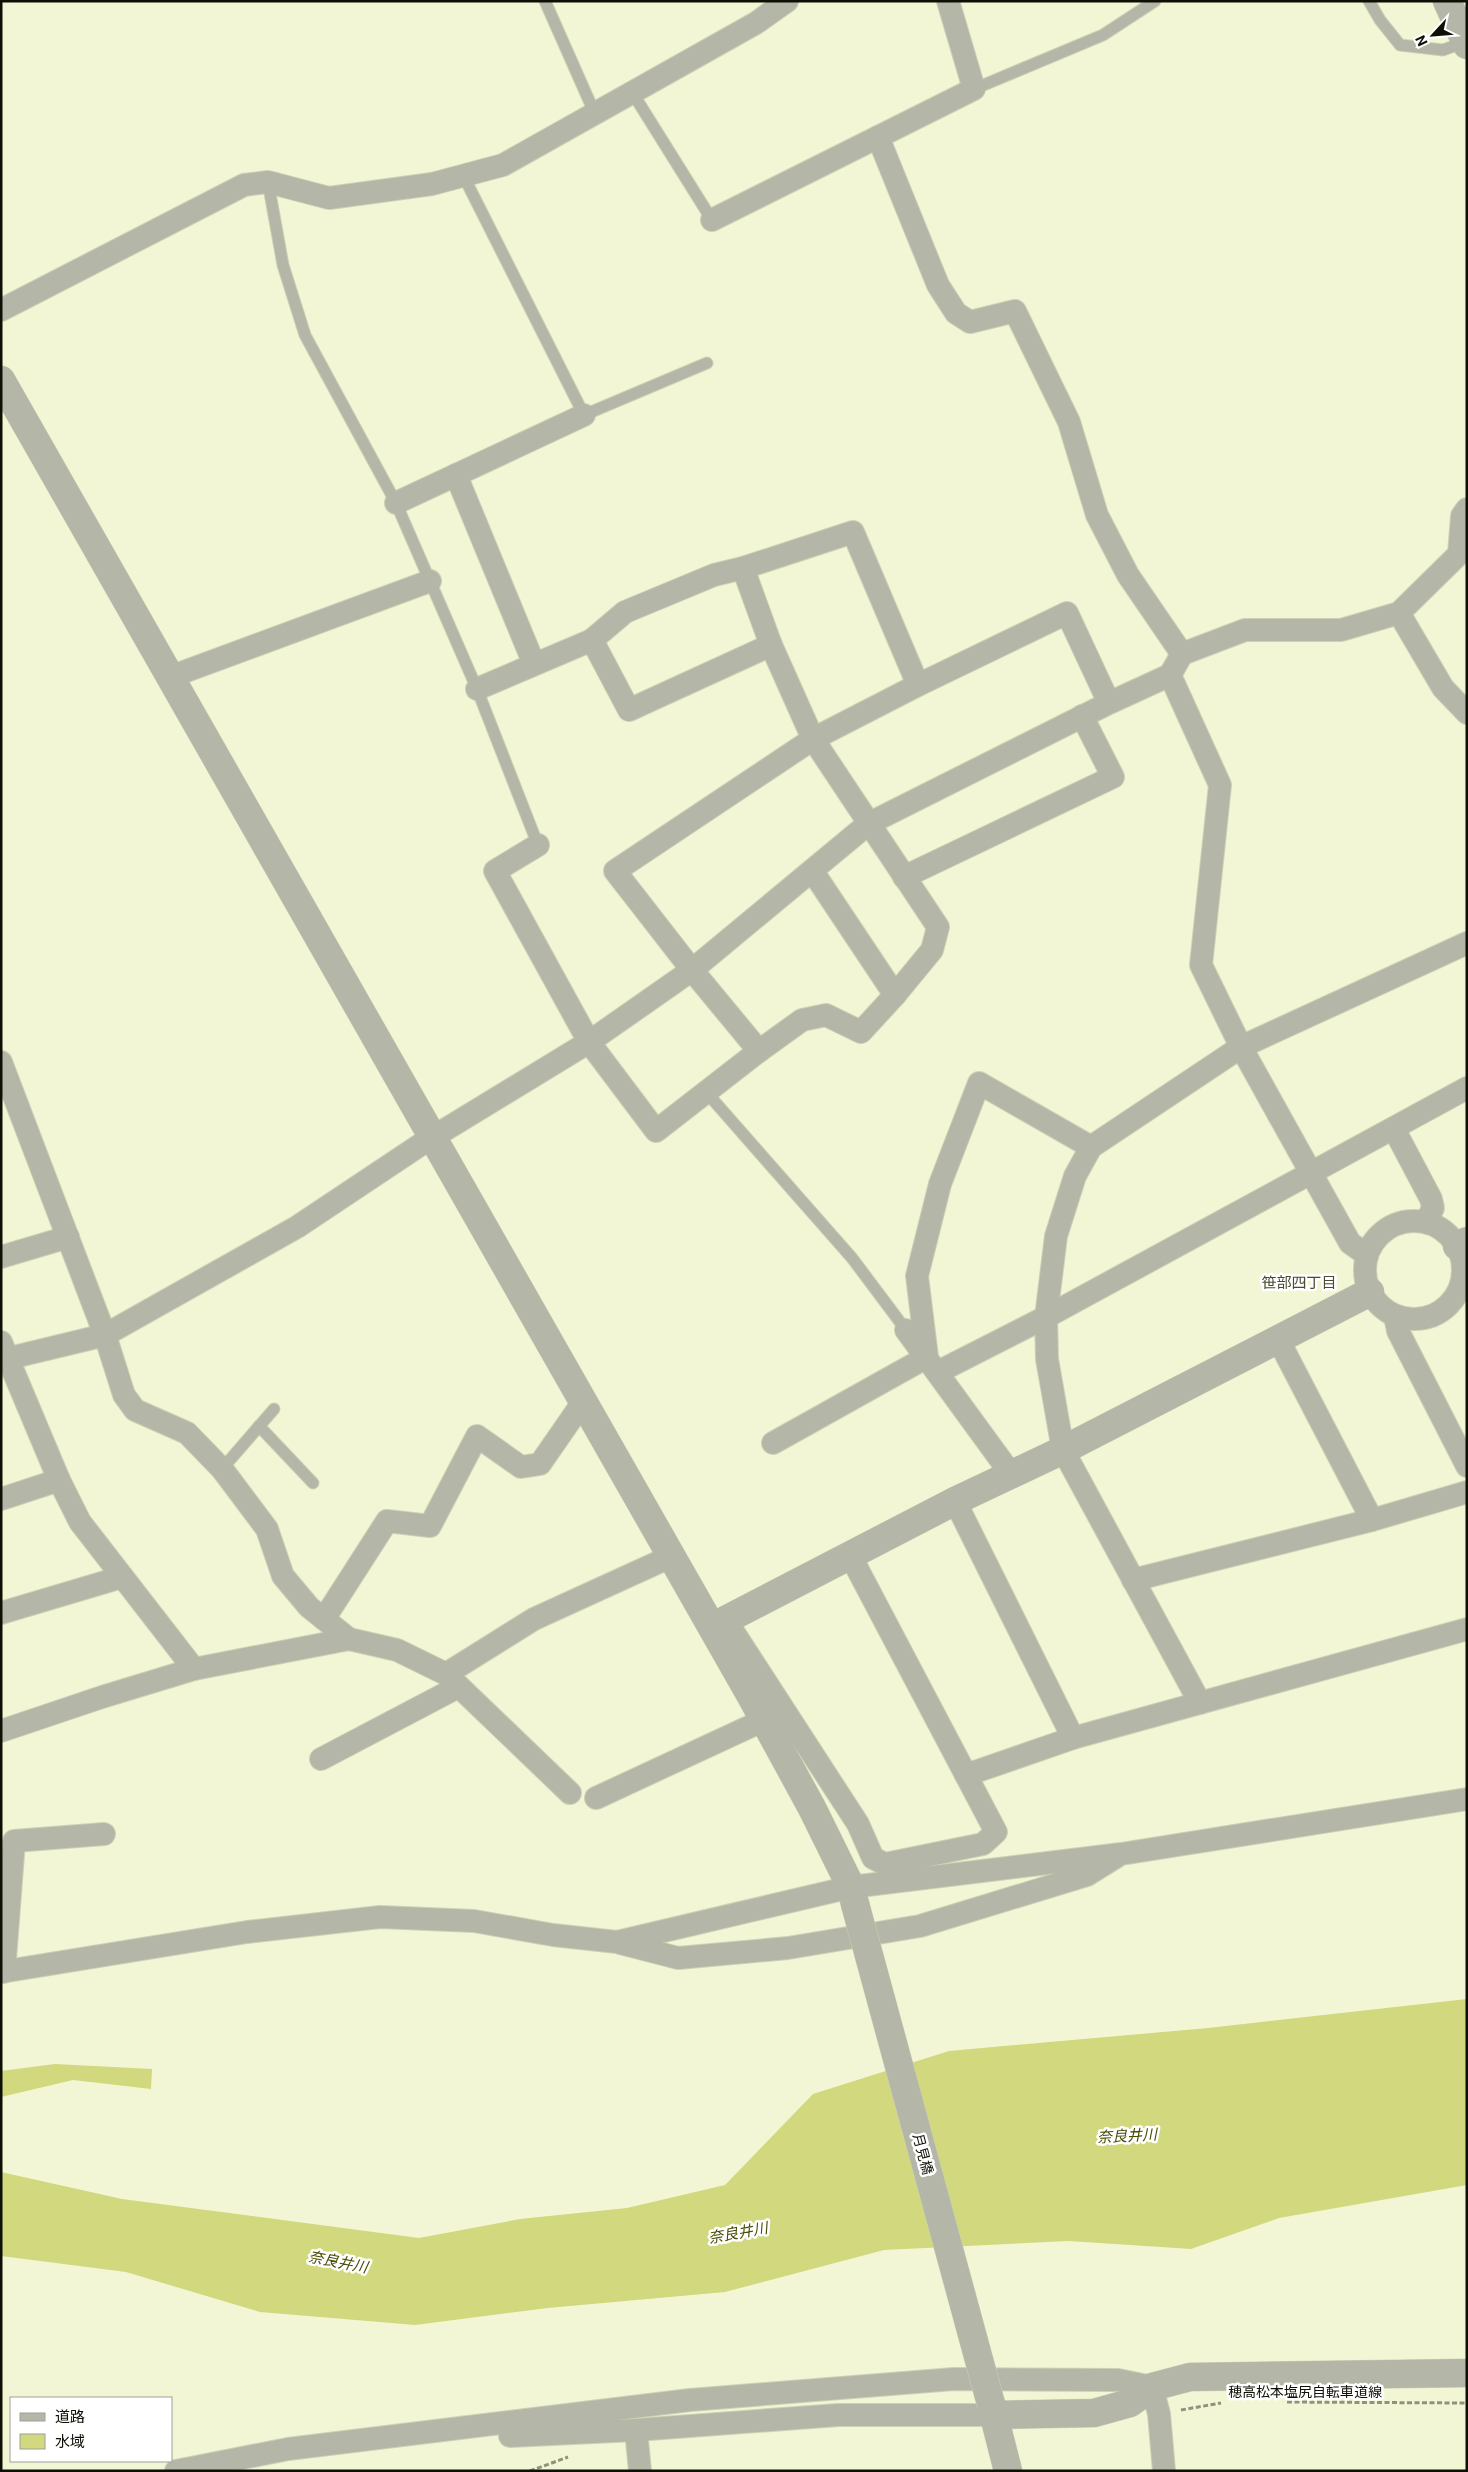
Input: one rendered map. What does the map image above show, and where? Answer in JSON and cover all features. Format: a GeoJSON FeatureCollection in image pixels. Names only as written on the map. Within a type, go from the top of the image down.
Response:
{"type":"FeatureCollection","features":[{"type":"Feature","properties":{"kind":"street"},"geometry":{"type":"LineString","coordinates":[[1,310],[244,185],[268,182],[329,198],[432,184],[503,165],[756,24],[787,1]]}},
{"type":"Feature","properties":{"kind":"street"},"geometry":{"type":"LineString","coordinates":[[712,220],[974,89],[948,1]]}},
{"type":"Feature","properties":{"kind":"street"},"geometry":{"type":"LineString","coordinates":[[1447,1],[1466,43]]}},
{"type":"Feature","properties":{"kind":"street"},"geometry":{"type":"LineString","coordinates":[[878,137],[938,285],[956,313],[970,322],[1015,311],[1069,422],[1097,515],[1128,576],[1182,654]]}},
{"type":"Feature","properties":{"kind":"street","name":"月見橋"},"geometry":{"type":"LineString","coordinates":[[1,380],[583,1402],[672,1556],[719,1623],[764,1720],[812,1808],[853,1896],[1008,2471]]}},
{"type":"Feature","properties":{"kind":"street"},"geometry":{"type":"LineString","coordinates":[[396,503],[584,415]]}},
{"type":"Feature","properties":{"kind":"street"},"geometry":{"type":"LineString","coordinates":[[456,475],[534,664]]}},
{"type":"Feature","properties":{"kind":"street"},"geometry":{"type":"LineString","coordinates":[[194,1669],[80,1522],[59,1480],[3,1353],[104,1335],[298,1227],[433,1138],[589,1042],[692,970],[813,872],[868,824],[1082,716],[1170,675],[1182,654],[1245,630],[1341,630],[1398,613],[1459,554],[1462,516],[1467,509]]}},
{"type":"Feature","properties":{"kind":"street"},"geometry":{"type":"LineString","coordinates":[[477,689],[592,640],[625,612],[714,575],[743,568],[852,532],[918,685]]}},
{"type":"Feature","properties":{"kind":"street"},"geometry":{"type":"LineString","coordinates":[[538,845],[495,871],[589,1042],[656,1131],[802,1020],[826,1016],[860,1032],[895,995],[932,950],[938,927],[813,739],[771,645],[743,568]]}},
{"type":"Feature","properties":{"kind":"street"},"geometry":{"type":"LineString","coordinates":[[170,677],[430,581]]}},
{"type":"Feature","properties":{"kind":"street"},"geometry":{"type":"LineString","coordinates":[[759,1051],[692,970],[615,871],[813,739],[918,685],[1067,613],[1109,703]]}},
{"type":"Feature","properties":{"kind":"street"},"geometry":{"type":"LineString","coordinates":[[1398,613],[1443,688],[1467,713]]}},
{"type":"Feature","properties":{"kind":"street"},"geometry":{"type":"LineString","coordinates":[[592,640],[629,710],[771,645]]}},
{"type":"Feature","properties":{"kind":"street"},"geometry":{"type":"LineString","coordinates":[[1170,675],[1220,785],[1202,965],[1241,1047],[1350,1243],[1367,1255]]}},
{"type":"Feature","properties":{"kind":"street"},"geometry":{"type":"LineString","coordinates":[[904,877],[1113,777],[1082,716]]}},
{"type":"Feature","properties":{"kind":"street"},"geometry":{"type":"LineString","coordinates":[[813,872],[895,995]]}},
{"type":"Feature","properties":{"kind":"street"},"geometry":{"type":"LineString","coordinates":[[1200,1703],[1063,1450],[1047,1359],[1046,1317],[1056,1236],[1075,1176],[1090,1148],[1241,1047],[1467,943]]}},
{"type":"Feature","properties":{"kind":"street"},"geometry":{"type":"LineString","coordinates":[[3,1072],[68,1237],[124,1395],[136,1410],[187,1433],[222,1469],[267,1530],[283,1576],[309,1606],[349,1639]]}},
{"type":"Feature","properties":{"kind":"street"},"geometry":{"type":"LineString","coordinates":[[932,1365],[917,1276],[940,1184],[979,1083],[1090,1148]]}},
{"type":"Feature","properties":{"kind":"street"},"geometry":{"type":"LineString","coordinates":[[773,1443],[932,1365],[1046,1317],[1467,1088]]}},
{"type":"Feature","properties":{"kind":"street"},"geometry":{"type":"LineString","coordinates":[[1394,1129],[1431,1199],[1433,1208],[1426,1222]]}},
{"type":"Feature","properties":{"kind":"street"},"geometry":{"type":"LineString","coordinates":[[1411,1221],[1426,1222],[1438,1227],[1462,1243],[1465,1279],[1450,1304],[1419,1319],[1396,1316],[1385,1310],[1370,1292],[1366,1280],[1367,1255],[1373,1242],[1384,1232],[1411,1221]]}},
{"type":"Feature","properties":{"kind":"street"},"geometry":{"type":"LineString","coordinates":[[1,1257],[68,1237]]}},
{"type":"Feature","properties":{"kind":"street"},"geometry":{"type":"LineString","coordinates":[[850,1555],[996,1832],[983,1844],[885,1864],[873,1858],[858,1824],[719,1623],[954,1501],[1063,1450],[1370,1292]]}},
{"type":"Feature","properties":{"kind":"street"},"geometry":{"type":"LineString","coordinates":[[1396,1316],[1398,1331],[1467,1466]]}},
{"type":"Feature","properties":{"kind":"street"},"geometry":{"type":"LineString","coordinates":[[906,1330],[1011,1474]]}},
{"type":"Feature","properties":{"kind":"street"},"geometry":{"type":"LineString","coordinates":[[1278,1339],[1372,1520]]}},
{"type":"Feature","properties":{"kind":"street"},"geometry":{"type":"LineString","coordinates":[[324,1619],[387,1521],[430,1526],[476,1436],[521,1467],[540,1464],[583,1402]]}},
{"type":"Feature","properties":{"kind":"street"},"geometry":{"type":"LineString","coordinates":[[1,1499],[59,1480]]}},
{"type":"Feature","properties":{"kind":"street"},"geometry":{"type":"LineString","coordinates":[[1133,1580],[1372,1520],[1467,1492]]}},
{"type":"Feature","properties":{"kind":"street"},"geometry":{"type":"LineString","coordinates":[[954,1501],[1073,1738]]}},
{"type":"Feature","properties":{"kind":"street"},"geometry":{"type":"LineString","coordinates":[[321,1759],[452,1681],[534,1619],[672,1556]]}},
{"type":"Feature","properties":{"kind":"street"},"geometry":{"type":"LineString","coordinates":[[1,1613],[122,1577]]}},
{"type":"Feature","properties":{"kind":"street"},"geometry":{"type":"LineString","coordinates":[[966,1775],[1073,1738],[1467,1629]]}},
{"type":"Feature","properties":{"kind":"street"},"geometry":{"type":"LineString","coordinates":[[1,1731],[194,1669],[349,1639],[397,1650],[452,1681],[570,1793]]}},
{"type":"Feature","properties":{"kind":"street"},"geometry":{"type":"LineString","coordinates":[[596,1798],[764,1720]]}},
{"type":"Feature","properties":{"kind":"street"},"geometry":{"type":"LineString","coordinates":[[616,1942],[853,1896],[1467,1798]]}},
{"type":"Feature","properties":{"kind":"street"},"geometry":{"type":"LineString","coordinates":[[104,1834],[14,1841],[3,1972],[247,1932],[380,1917],[474,1921],[553,1935],[616,1942],[678,1958],[788,1948],[920,1926],[1087,1875],[1121,1854]]}},
{"type":"Feature","properties":{"kind":"street"},"geometry":{"type":"LineString","coordinates":[[460,2428],[492,2436],[636,2430],[838,2415],[992,2410],[1094,2413],[1130,2403],[1152,2387],[1190,2377],[1467,2373]]}},
{"type":"Feature","properties":{"kind":"street"},"geometry":{"type":"LineString","coordinates":[[176,2471],[288,2449],[690,2400],[954,2379],[1118,2380],[1152,2387]]}},
{"type":"Feature","properties":{"kind":"street"},"geometry":{"type":"LineString","coordinates":[[1152,2387],[1159,2414],[1164,2471]]}},
{"type":"Feature","properties":{"kind":"street"},"geometry":{"type":"LineString","coordinates":[[636,2430],[640,2471]]}},
{"type":"Feature","properties":{"kind":"lane"},"geometry":{"type":"LineString","coordinates":[[545,1],[595,114]]}},
{"type":"Feature","properties":{"kind":"lane"},"geometry":{"type":"LineString","coordinates":[[974,89],[1103,35],[1155,1]]}},
{"type":"Feature","properties":{"kind":"lane"},"geometry":{"type":"LineString","coordinates":[[1369,1],[1380,20],[1400,45],[1443,50],[1466,43]]}},
{"type":"Feature","properties":{"kind":"lane"},"geometry":{"type":"LineString","coordinates":[[632,92],[712,220]]}},
{"type":"Feature","properties":{"kind":"lane"},"geometry":{"type":"LineString","coordinates":[[463,176],[584,415],[707,363]]}},
{"type":"Feature","properties":{"kind":"lane"},"geometry":{"type":"LineString","coordinates":[[268,182],[283,265],[305,335],[396,503],[477,689],[538,845]]}},
{"type":"Feature","properties":{"kind":"lane"},"geometry":{"type":"LineString","coordinates":[[707,1093],[852,1258],[906,1330]]}},
{"type":"Feature","properties":{"kind":"lane"},"geometry":{"type":"LineString","coordinates":[[222,1469],[274,1409]]}},
{"type":"Feature","properties":{"kind":"lane"},"geometry":{"type":"LineString","coordinates":[[259,1426],[313,1483]]}},
{"type":"Feature","properties":{"kind":"path","name":"穂高松本塩尻自転車道線"},"geometry":{"type":"LineString","coordinates":[[1159,2414],[1227,2402]]}},
{"type":"Feature","properties":{"kind":"path","name":"穂高松本塩尻自転車道線"},"geometry":{"type":"LineString","coordinates":[[1277,2402],[1467,2403]]}},
{"type":"Feature","properties":{"kind":"water","name":"奈良井川"},"geometry":{"type":"Polygon","coordinates":[[[1467,1999],[1467,2185],[1279,2218],[1191,2249],[1069,2241],[884,2250],[725,2292],[548,2308],[415,2325],[260,2312],[126,2272],[1,2256],[1,2172],[122,2199],[419,2238],[520,2219],[627,2208],[725,2185],[813,2094],[949,2051],[1208,2028],[1467,1999]]]}},
{"type":"Feature","properties":{"kind":"water"},"geometry":{"type":"Polygon","coordinates":[[[55,2064],[152,2069],[151,2089],[73,2080],[1,2097],[1,2071],[55,2064]]]}},
{"type":"Feature","properties":{"kind":"district","name":"笹部四丁目"},"geometry":{"type":"Point","coordinates":[1299,1283]}}]}
